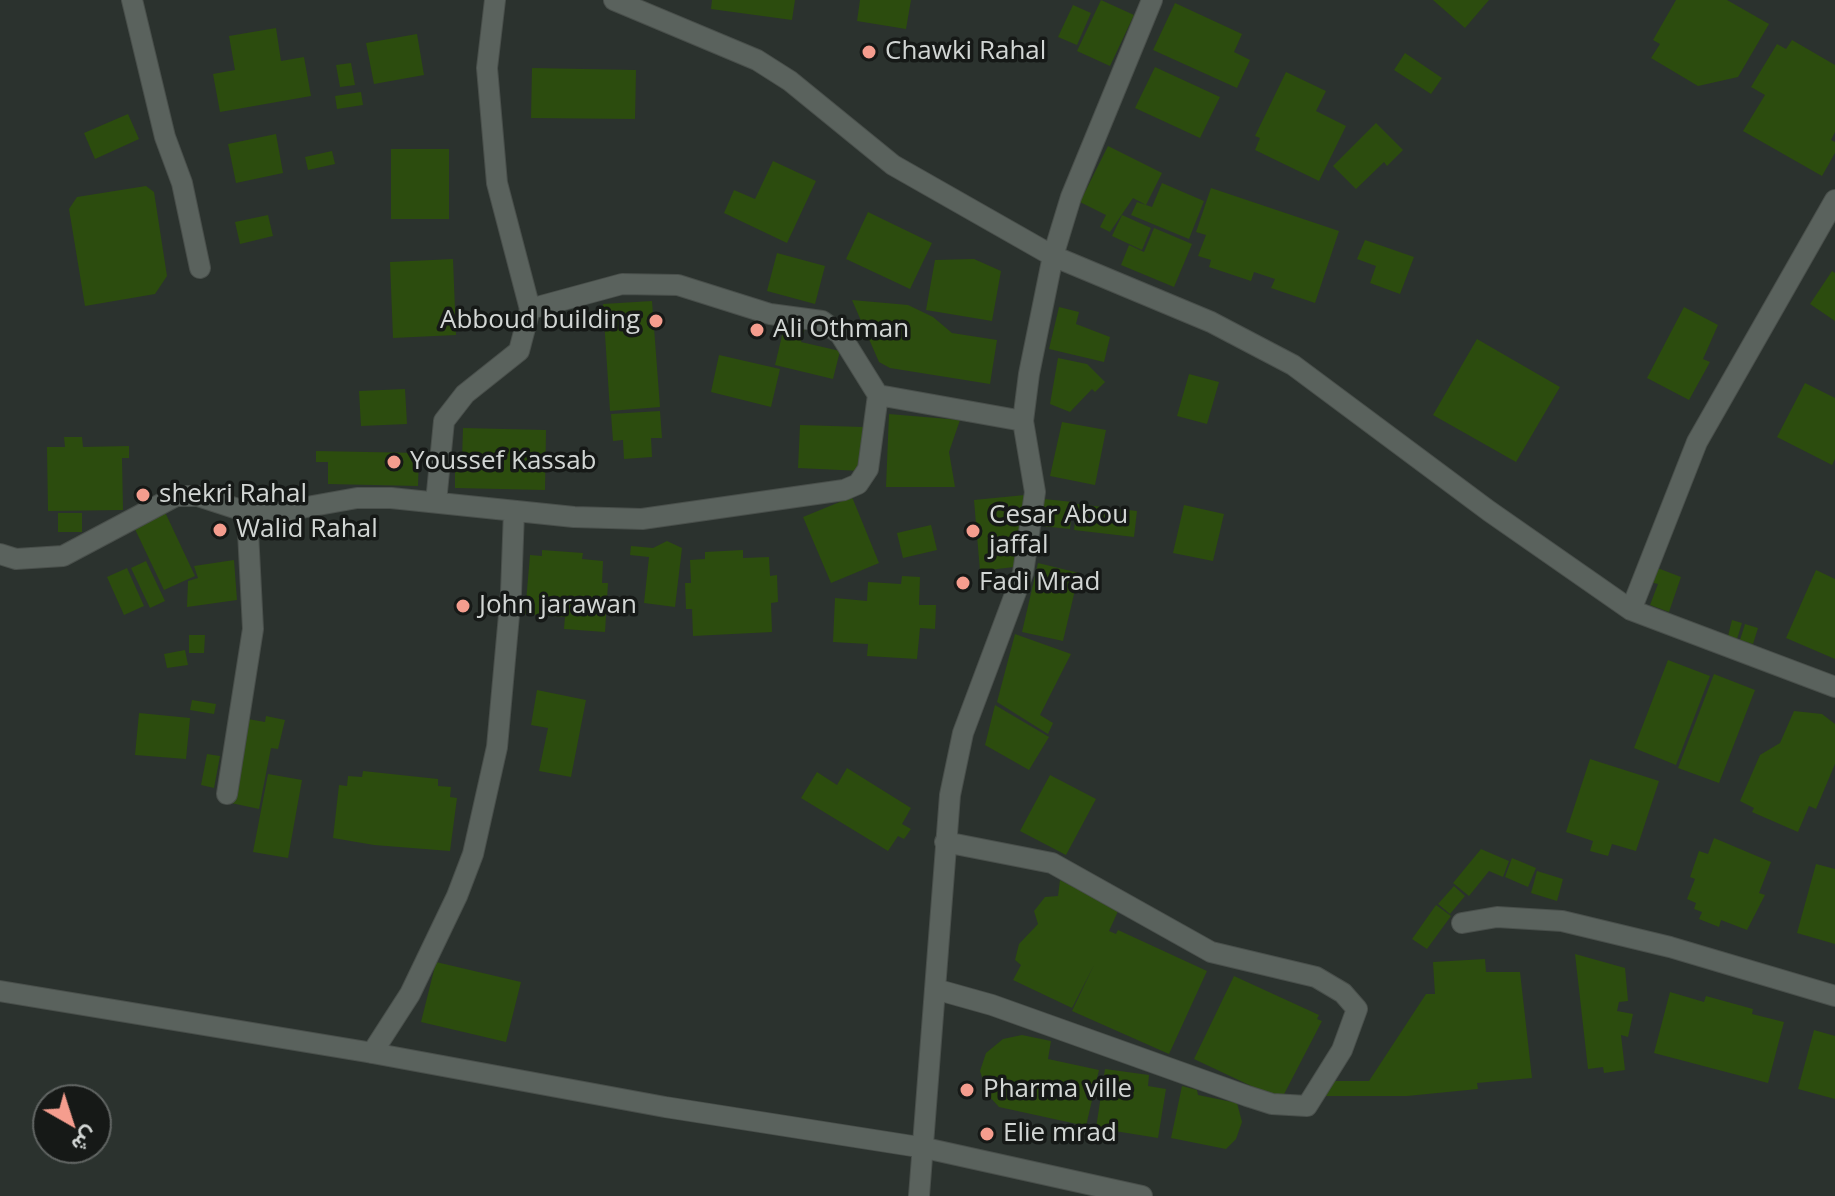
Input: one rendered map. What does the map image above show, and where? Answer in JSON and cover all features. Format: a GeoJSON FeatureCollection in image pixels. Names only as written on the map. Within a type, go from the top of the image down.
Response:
{"type":"FeatureCollection","features":[{"type":"Feature","properties":{"kind":"street"},"geometry":{"type":"LineString","coordinates":[[132,0],[165,137],[182,183],[200,268]]}},
{"type":"Feature","properties":{"kind":"street"},"geometry":{"type":"LineString","coordinates":[[436,502],[444,421],[465,394],[519,351],[530,309],[497,183],[487,68],[495,0]]}},
{"type":"Feature","properties":{"kind":"street"},"geometry":{"type":"LineString","coordinates":[[614,0],[757,60],[790,81],[893,165],[1053,256],[1211,322],[1293,365],[1489,511],[1631,610],[1835,687]]}},
{"type":"Feature","properties":{"kind":"street"},"geometry":{"type":"LineString","coordinates":[[919,1196],[925,1148],[945,842],[963,733],[1023,573],[1035,492],[1023,421],[1053,256],[1077,183],[1152,0]]}},
{"type":"Feature","properties":{"kind":"street"},"geometry":{"type":"LineString","coordinates":[[1631,610],[1697,442],[1835,200]]}},
{"type":"Feature","properties":{"kind":"street"},"geometry":{"type":"LineString","coordinates":[[0,554],[29,559],[63,556],[176,496],[198,496],[247,512],[279,512],[357,498],[642,519],[750,506],[851,488],[868,469],[878,395],[840,334],[813,318],[770,314],[678,285],[648,283],[622,284],[530,309]]}},
{"type":"Feature","properties":{"kind":"street"},"geometry":{"type":"LineString","coordinates":[[878,395],[1023,421]]}},
{"type":"Feature","properties":{"kind":"street"},"geometry":{"type":"LineString","coordinates":[[372,1053],[410,994],[457,896],[473,854],[497,747],[511,593],[514,511]]}},
{"type":"Feature","properties":{"kind":"street"},"geometry":{"type":"LineString","coordinates":[[227,794],[253,629],[247,512]]}},
{"type":"Feature","properties":{"kind":"street"},"geometry":{"type":"LineString","coordinates":[[935,989],[992,1005],[1272,1104],[1307,1106],[1342,1050],[1357,1009],[1343,993],[1316,977],[1211,952],[1052,863],[945,842]]}},
{"type":"Feature","properties":{"kind":"street"},"geometry":{"type":"LineString","coordinates":[[1462,923],[1497,917],[1562,921],[1670,947],[1835,996]]}},
{"type":"Feature","properties":{"kind":"street"},"geometry":{"type":"LineString","coordinates":[[0,991],[372,1053],[665,1107],[925,1148],[1142,1196]]}},
{"type":"Feature","properties":{"kind":"building"},"geometry":{"type":"Polygon","coordinates":[[[712,0],[795,0],[792,20],[711,9],[712,0]]]}},
{"type":"Feature","properties":{"kind":"building"},"geometry":{"type":"Polygon","coordinates":[[[860,0],[911,0],[906,29],[857,21],[860,0]]]}},
{"type":"Feature","properties":{"kind":"building"},"geometry":{"type":"Polygon","coordinates":[[[1101,0],[1134,15],[1110,66],[1077,51],[1101,0]]]}},
{"type":"Feature","properties":{"kind":"building"},"geometry":{"type":"Polygon","coordinates":[[[1433,0],[1489,0],[1465,28],[1433,0]]]}},
{"type":"Feature","properties":{"kind":"building"},"geometry":{"type":"Polygon","coordinates":[[[1676,0],[1727,0],[1769,24],[1738,77],[1698,86],[1651,58],[1660,44],[1653,40],[1676,0]]]}},
{"type":"Feature","properties":{"kind":"building"},"geometry":{"type":"Polygon","coordinates":[[[1175,3],[1242,34],[1234,52],[1250,60],[1237,88],[1153,50],[1175,3]]]}},
{"type":"Feature","properties":{"kind":"building"},"geometry":{"type":"Polygon","coordinates":[[[1073,5],[1091,13],[1077,45],[1058,37],[1073,5]]]}},
{"type":"Feature","properties":{"kind":"building"},"geometry":{"type":"Polygon","coordinates":[[[276,28],[281,61],[304,57],[311,96],[220,112],[213,74],[235,70],[229,36],[276,28]]]}},
{"type":"Feature","properties":{"kind":"building"},"geometry":{"type":"Polygon","coordinates":[[[417,34],[424,75],[374,84],[366,43],[417,34]]]}},
{"type":"Feature","properties":{"kind":"building"},"geometry":{"type":"Polygon","coordinates":[[[1792,40],[1835,65],[1835,132],[1831,140],[1835,142],[1835,153],[1822,176],[1743,131],[1765,95],[1751,87],[1777,44],[1786,49],[1792,40]]]}},
{"type":"Feature","properties":{"kind":"building"},"geometry":{"type":"Polygon","coordinates":[[[1405,53],[1442,78],[1431,94],[1394,70],[1405,53]]]}},
{"type":"Feature","properties":{"kind":"building"},"geometry":{"type":"Polygon","coordinates":[[[351,63],[355,85],[340,87],[336,65],[351,63]]]}},
{"type":"Feature","properties":{"kind":"building"},"geometry":{"type":"Polygon","coordinates":[[[1155,67],[1220,97],[1200,138],[1135,108],[1155,67]]]}},
{"type":"Feature","properties":{"kind":"building"},"geometry":{"type":"Polygon","coordinates":[[[532,68],[636,70],[635,119],[531,118],[532,68]]]}},
{"type":"Feature","properties":{"kind":"building"},"geometry":{"type":"Polygon","coordinates":[[[1286,72],[1326,91],[1316,111],[1346,126],[1319,181],[1255,150],[1260,138],[1255,136],[1286,72]]]}},
{"type":"Feature","properties":{"kind":"building"},"geometry":{"type":"Polygon","coordinates":[[[361,92],[363,105],[337,109],[335,96],[361,92]]]}},
{"type":"Feature","properties":{"kind":"building"},"geometry":{"type":"Polygon","coordinates":[[[128,114],[139,139],[95,159],[84,133],[128,114]]]}},
{"type":"Feature","properties":{"kind":"building"},"geometry":{"type":"Polygon","coordinates":[[[1376,123],[1403,150],[1387,166],[1384,162],[1356,189],[1333,166],[1376,123]]]}},
{"type":"Feature","properties":{"kind":"building"},"geometry":{"type":"Polygon","coordinates":[[[276,134],[283,173],[236,183],[228,144],[276,134]]]}},
{"type":"Feature","properties":{"kind":"building"},"geometry":{"type":"Polygon","coordinates":[[[1108,146],[1162,173],[1146,205],[1133,198],[1110,232],[1100,227],[1106,215],[1080,202],[1108,146]]]}},
{"type":"Feature","properties":{"kind":"building"},"geometry":{"type":"Polygon","coordinates":[[[391,149],[449,149],[449,219],[391,219],[391,149]]]}},
{"type":"Feature","properties":{"kind":"building"},"geometry":{"type":"Polygon","coordinates":[[[332,151],[335,164],[308,170],[305,157],[332,151]]]}},
{"type":"Feature","properties":{"kind":"building"},"geometry":{"type":"Polygon","coordinates":[[[773,161],[816,181],[787,243],[724,213],[734,190],[755,199],[773,161]]]}},
{"type":"Feature","properties":{"kind":"building"},"geometry":{"type":"Polygon","coordinates":[[[1162,183],[1204,201],[1189,239],[1131,215],[1137,202],[1152,207],[1162,183]]]}},
{"type":"Feature","properties":{"kind":"building"},"geometry":{"type":"Polygon","coordinates":[[[146,186],[154,192],[167,276],[155,294],[85,306],[69,209],[77,197],[146,186]]]}},
{"type":"Feature","properties":{"kind":"building"},"geometry":{"type":"Polygon","coordinates":[[[1211,188],[1339,231],[1315,303],[1271,288],[1275,279],[1254,272],[1251,281],[1209,267],[1211,260],[1198,256],[1206,235],[1196,232],[1211,188]]]}},
{"type":"Feature","properties":{"kind":"building"},"geometry":{"type":"Polygon","coordinates":[[[868,212],[932,243],[910,289],[846,259],[868,212]]]}},
{"type":"Feature","properties":{"kind":"building"},"geometry":{"type":"Polygon","coordinates":[[[268,215],[273,236],[240,244],[235,222],[268,215]]]}},
{"type":"Feature","properties":{"kind":"building"},"geometry":{"type":"Polygon","coordinates":[[[1122,215],[1151,228],[1142,250],[1112,236],[1122,215]]]}},
{"type":"Feature","properties":{"kind":"building"},"geometry":{"type":"Polygon","coordinates":[[[1154,228],[1192,244],[1174,287],[1121,265],[1129,245],[1144,252],[1154,228]]]}},
{"type":"Feature","properties":{"kind":"building"},"geometry":{"type":"Polygon","coordinates":[[[1365,240],[1414,257],[1400,294],[1370,283],[1376,266],[1357,259],[1365,240]]]}},
{"type":"Feature","properties":{"kind":"building"},"geometry":{"type":"Polygon","coordinates":[[[777,253],[825,266],[815,304],[767,291],[777,253]]]}},
{"type":"Feature","properties":{"kind":"building"},"geometry":{"type":"Polygon","coordinates":[[[453,259],[456,335],[393,338],[390,262],[453,259]]]}},
{"type":"Feature","properties":{"kind":"building"},"geometry":{"type":"Polygon","coordinates":[[[974,259],[1001,271],[992,321],[926,310],[935,260],[974,259]]]}},
{"type":"Feature","properties":{"kind":"building"},"geometry":{"type":"Polygon","coordinates":[[[1832,271],[1835,273],[1835,321],[1810,304],[1832,271]]]}},
{"type":"Feature","properties":{"kind":"building"},"geometry":{"type":"Polygon","coordinates":[[[852,300],[908,305],[933,317],[952,333],[997,340],[990,384],[890,368],[879,362],[852,300]]]}},
{"type":"Feature","properties":{"kind":"building"},"geometry":{"type":"Polygon","coordinates":[[[652,301],[660,407],[610,411],[603,304],[652,301]]]}},
{"type":"Feature","properties":{"kind":"building"},"geometry":{"type":"Polygon","coordinates":[[[1059,307],[1079,312],[1076,324],[1110,337],[1104,362],[1049,349],[1059,307]]]}},
{"type":"Feature","properties":{"kind":"building"},"geometry":{"type":"Polygon","coordinates":[[[1684,307],[1718,325],[1703,359],[1710,362],[1689,400],[1647,378],[1684,307]]]}},
{"type":"Feature","properties":{"kind":"building"},"geometry":{"type":"Polygon","coordinates":[[[785,323],[805,328],[801,342],[840,351],[833,379],[775,365],[785,323]]]}},
{"type":"Feature","properties":{"kind":"building"},"geometry":{"type":"Polygon","coordinates":[[[1477,339],[1560,387],[1516,462],[1433,415],[1477,339]]]}},
{"type":"Feature","properties":{"kind":"building"},"geometry":{"type":"Polygon","coordinates":[[[719,355],[780,369],[771,407],[711,392],[719,355]]]}},
{"type":"Feature","properties":{"kind":"building"},"geometry":{"type":"Polygon","coordinates":[[[1058,358],[1087,364],[1105,382],[1095,392],[1092,389],[1070,412],[1050,404],[1058,358]]]}},
{"type":"Feature","properties":{"kind":"building"},"geometry":{"type":"Polygon","coordinates":[[[1189,374],[1219,382],[1207,424],[1177,416],[1189,374]]]}},
{"type":"Feature","properties":{"kind":"building"},"geometry":{"type":"Polygon","coordinates":[[[1805,383],[1835,398],[1835,459],[1832,465],[1777,437],[1805,383]]]}},
{"type":"Feature","properties":{"kind":"building"},"geometry":{"type":"Polygon","coordinates":[[[405,389],[407,424],[361,426],[359,391],[405,389]]]}},
{"type":"Feature","properties":{"kind":"building"},"geometry":{"type":"Polygon","coordinates":[[[660,411],[662,438],[651,438],[652,457],[624,459],[623,440],[613,441],[611,414],[660,411]]]}},
{"type":"Feature","properties":{"kind":"building"},"geometry":{"type":"Polygon","coordinates":[[[889,414],[960,420],[949,452],[955,487],[886,487],[889,414]]]}},
{"type":"Feature","properties":{"kind":"building"},"geometry":{"type":"Polygon","coordinates":[[[1062,422],[1106,430],[1095,485],[1050,476],[1062,422]]]}},
{"type":"Feature","properties":{"kind":"building"},"geometry":{"type":"Polygon","coordinates":[[[800,425],[863,427],[861,471],[798,468],[800,425]]]}},
{"type":"Feature","properties":{"kind":"building"},"geometry":{"type":"Polygon","coordinates":[[[463,428],[546,430],[545,490],[455,488],[455,459],[462,459],[463,428]]]}},
{"type":"Feature","properties":{"kind":"building"},"geometry":{"type":"Polygon","coordinates":[[[64,437],[82,437],[83,447],[129,446],[129,458],[122,458],[123,510],[48,511],[47,447],[65,447],[64,437]]]}},
{"type":"Feature","properties":{"kind":"building"},"geometry":{"type":"Polygon","coordinates":[[[316,451],[419,453],[418,486],[328,484],[328,462],[316,462],[316,451]]]}},
{"type":"Feature","properties":{"kind":"building"},"geometry":{"type":"Polygon","coordinates":[[[1025,495],[1014,567],[980,571],[974,500],[1025,495]]]}},
{"type":"Feature","properties":{"kind":"building"},"geometry":{"type":"Polygon","coordinates":[[[852,497],[879,563],[831,583],[803,517],[852,497]]]}},
{"type":"Feature","properties":{"kind":"building"},"geometry":{"type":"Polygon","coordinates":[[[1044,499],[1073,502],[1070,529],[1041,526],[1044,499]]]}},
{"type":"Feature","properties":{"kind":"building"},"geometry":{"type":"Polygon","coordinates":[[[1077,504],[1137,511],[1134,537],[1074,530],[1077,504]]]}},
{"type":"Feature","properties":{"kind":"building"},"geometry":{"type":"Polygon","coordinates":[[[1184,505],[1224,514],[1213,561],[1173,553],[1184,505]]]}},
{"type":"Feature","properties":{"kind":"building"},"geometry":{"type":"Polygon","coordinates":[[[164,510],[195,576],[164,590],[133,525],[164,510]]]}},
{"type":"Feature","properties":{"kind":"building"},"geometry":{"type":"Polygon","coordinates":[[[58,513],[82,513],[82,532],[58,532],[58,513]]]}},
{"type":"Feature","properties":{"kind":"building"},"geometry":{"type":"Polygon","coordinates":[[[931,525],[937,550],[903,558],[897,533],[931,525]]]}},
{"type":"Feature","properties":{"kind":"building"},"geometry":{"type":"Polygon","coordinates":[[[667,541],[682,548],[675,607],[644,603],[649,557],[630,555],[631,546],[653,548],[667,541]]]}},
{"type":"Feature","properties":{"kind":"building"},"geometry":{"type":"Polygon","coordinates":[[[542,550],[583,553],[582,559],[603,561],[602,583],[608,583],[605,632],[564,629],[565,617],[525,614],[530,555],[542,556],[542,550]]]}},
{"type":"Feature","properties":{"kind":"building"},"geometry":{"type":"Polygon","coordinates":[[[743,550],[743,558],[769,557],[770,576],[777,575],[778,602],[771,603],[772,632],[693,636],[692,609],[686,609],[685,583],[691,583],[690,560],[705,559],[705,552],[743,550]]]}},
{"type":"Feature","properties":{"kind":"building"},"geometry":{"type":"Polygon","coordinates":[[[234,560],[237,600],[187,607],[188,581],[198,578],[194,566],[234,560]]]}},
{"type":"Feature","properties":{"kind":"building"},"geometry":{"type":"Polygon","coordinates":[[[146,561],[165,601],[150,608],[131,568],[146,561]]]}},
{"type":"Feature","properties":{"kind":"building"},"geometry":{"type":"Polygon","coordinates":[[[1038,563],[1079,573],[1063,641],[1022,632],[1038,563]]]}},
{"type":"Feature","properties":{"kind":"building"},"geometry":{"type":"Polygon","coordinates":[[[1655,567],[1681,577],[1669,612],[1650,605],[1658,584],[1650,582],[1655,567]]]}},
{"type":"Feature","properties":{"kind":"building"},"geometry":{"type":"Polygon","coordinates":[[[127,568],[144,606],[124,615],[107,577],[127,568]]]}},
{"type":"Feature","properties":{"kind":"building"},"geometry":{"type":"Polygon","coordinates":[[[1816,570],[1835,579],[1835,659],[1786,638],[1816,570]]]}},
{"type":"Feature","properties":{"kind":"building"},"geometry":{"type":"Polygon","coordinates":[[[902,576],[920,577],[919,605],[936,605],[935,629],[920,628],[917,659],[867,656],[868,644],[833,642],[835,598],[867,601],[868,582],[901,584],[902,576]]]}},
{"type":"Feature","properties":{"kind":"building"},"geometry":{"type":"Polygon","coordinates":[[[1732,620],[1742,623],[1737,639],[1728,636],[1732,620]]]}},
{"type":"Feature","properties":{"kind":"building"},"geometry":{"type":"Polygon","coordinates":[[[1745,624],[1758,628],[1753,644],[1740,640],[1745,624]]]}},
{"type":"Feature","properties":{"kind":"building"},"geometry":{"type":"Polygon","coordinates":[[[1015,634],[1071,654],[1040,715],[1053,723],[1048,734],[997,702],[1015,634]]]}},
{"type":"Feature","properties":{"kind":"building"},"geometry":{"type":"Polygon","coordinates":[[[189,635],[205,635],[204,653],[189,653],[189,635]]]}},
{"type":"Feature","properties":{"kind":"building"},"geometry":{"type":"Polygon","coordinates":[[[185,650],[188,665],[167,668],[164,654],[185,650]]]}},
{"type":"Feature","properties":{"kind":"building"},"geometry":{"type":"Polygon","coordinates":[[[1668,660],[1710,676],[1676,765],[1634,748],[1668,660]]]}},
{"type":"Feature","properties":{"kind":"building"},"geometry":{"type":"Polygon","coordinates":[[[1714,674],[1755,690],[1719,783],[1678,768],[1714,674]]]}},
{"type":"Feature","properties":{"kind":"building"},"geometry":{"type":"Polygon","coordinates":[[[537,690],[586,700],[571,777],[539,771],[548,728],[531,725],[537,690]]]}},
{"type":"Feature","properties":{"kind":"building"},"geometry":{"type":"Polygon","coordinates":[[[192,700],[216,704],[214,714],[190,710],[192,700]]]}},
{"type":"Feature","properties":{"kind":"building"},"geometry":{"type":"Polygon","coordinates":[[[995,705],[1049,737],[1029,770],[985,745],[995,705]]]}},
{"type":"Feature","properties":{"kind":"building"},"geometry":{"type":"Polygon","coordinates":[[[1794,711],[1822,714],[1835,724],[1835,764],[1816,809],[1809,806],[1798,832],[1752,812],[1754,808],[1740,801],[1760,755],[1780,743],[1794,711]]]}},
{"type":"Feature","properties":{"kind":"building"},"geometry":{"type":"Polygon","coordinates":[[[139,713],[190,718],[186,759],[135,755],[139,713]]]}},
{"type":"Feature","properties":{"kind":"building"},"geometry":{"type":"Polygon","coordinates":[[[266,716],[285,720],[278,749],[271,748],[259,809],[231,803],[248,719],[265,722],[266,716]]]}},
{"type":"Feature","properties":{"kind":"building"},"geometry":{"type":"Polygon","coordinates":[[[207,754],[220,756],[214,788],[201,785],[207,754]]]}},
{"type":"Feature","properties":{"kind":"building"},"geometry":{"type":"Polygon","coordinates":[[[1590,759],[1659,781],[1636,851],[1612,844],[1608,856],[1590,851],[1593,841],[1566,832],[1590,759]]]}},
{"type":"Feature","properties":{"kind":"building"},"geometry":{"type":"Polygon","coordinates":[[[847,768],[911,808],[902,824],[911,829],[904,839],[898,836],[888,851],[801,798],[817,772],[837,785],[847,768]]]}},
{"type":"Feature","properties":{"kind":"building"},"geometry":{"type":"Polygon","coordinates":[[[363,771],[438,779],[438,786],[451,787],[450,797],[457,798],[450,851],[374,845],[333,838],[339,785],[347,786],[348,776],[362,777],[363,771]]]}},
{"type":"Feature","properties":{"kind":"building"},"geometry":{"type":"Polygon","coordinates":[[[268,774],[302,780],[288,858],[253,852],[268,774]]]}},
{"type":"Feature","properties":{"kind":"building"},"geometry":{"type":"Polygon","coordinates":[[[1050,775],[1096,799],[1066,855],[1020,831],[1050,775]]]}},
{"type":"Feature","properties":{"kind":"building"},"geometry":{"type":"Polygon","coordinates":[[[1714,838],[1771,862],[1759,893],[1765,895],[1747,930],[1721,920],[1719,927],[1699,919],[1702,912],[1694,909],[1696,903],[1687,899],[1695,879],[1690,877],[1699,851],[1708,854],[1714,838]]]}},
{"type":"Feature","properties":{"kind":"building"},"geometry":{"type":"Polygon","coordinates":[[[1481,849],[1509,861],[1503,877],[1489,871],[1469,896],[1453,883],[1481,849]]]}},
{"type":"Feature","properties":{"kind":"building"},"geometry":{"type":"Polygon","coordinates":[[[1512,858],[1536,868],[1528,887],[1505,877],[1512,858]]]}},
{"type":"Feature","properties":{"kind":"building"},"geometry":{"type":"Polygon","coordinates":[[[1816,864],[1835,869],[1835,944],[1797,933],[1816,864]]]}},
{"type":"Feature","properties":{"kind":"building"},"geometry":{"type":"Polygon","coordinates":[[[1537,871],[1563,879],[1557,901],[1531,893],[1537,871]]]}},
{"type":"Feature","properties":{"kind":"building"},"geometry":{"type":"Polygon","coordinates":[[[1060,880],[1119,909],[1109,931],[1116,934],[1118,930],[1207,971],[1169,1054],[1072,1011],[1094,965],[1072,1008],[1013,980],[1021,965],[1015,960],[1019,944],[1038,924],[1034,911],[1045,897],[1058,896],[1060,880]]]}},
{"type":"Feature","properties":{"kind":"building"},"geometry":{"type":"Polygon","coordinates":[[[1454,886],[1465,896],[1450,914],[1438,904],[1454,886]]]}},
{"type":"Feature","properties":{"kind":"building"},"geometry":{"type":"Polygon","coordinates":[[[1436,905],[1451,916],[1427,949],[1412,939],[1436,905]]]}},
{"type":"Feature","properties":{"kind":"building"},"geometry":{"type":"Polygon","coordinates":[[[1575,954],[1625,968],[1628,1001],[1619,1002],[1617,1011],[1633,1014],[1628,1037],[1621,1035],[1625,1070],[1604,1073],[1603,1067],[1588,1069],[1575,954]]]}},
{"type":"Feature","properties":{"kind":"building"},"geometry":{"type":"Polygon","coordinates":[[[1485,959],[1486,972],[1520,972],[1532,1078],[1477,1083],[1478,1089],[1407,1096],[1324,1096],[1326,1081],[1369,1081],[1426,994],[1435,994],[1433,962],[1485,959]]]}},
{"type":"Feature","properties":{"kind":"building"},"geometry":{"type":"Polygon","coordinates":[[[436,962],[521,982],[506,1042],[421,1022],[436,962]]]}},
{"type":"Feature","properties":{"kind":"building"},"geometry":{"type":"Polygon","coordinates":[[[1234,976],[1319,1015],[1317,1019],[1322,1021],[1281,1100],[1194,1059],[1234,976]]]}},
{"type":"Feature","properties":{"kind":"building"},"geometry":{"type":"Polygon","coordinates":[[[1670,992],[1704,1002],[1706,996],[1753,1009],[1752,1014],[1784,1022],[1768,1083],[1654,1053],[1670,992]]]}},
{"type":"Feature","properties":{"kind":"building"},"geometry":{"type":"Polygon","coordinates":[[[1814,1030],[1835,1036],[1835,1099],[1798,1089],[1814,1030]]]}},
{"type":"Feature","properties":{"kind":"building"},"geometry":{"type":"Polygon","coordinates":[[[1022,1035],[1051,1041],[1048,1059],[1099,1070],[1086,1126],[999,1107],[988,1095],[980,1071],[986,1053],[1003,1039],[1022,1035]]]}},
{"type":"Feature","properties":{"kind":"building"},"geometry":{"type":"Polygon","coordinates":[[[1105,1069],[1149,1075],[1148,1086],[1166,1089],[1158,1138],[1096,1128],[1105,1069]]]}},
{"type":"Feature","properties":{"kind":"building"},"geometry":{"type":"Polygon","coordinates":[[[1182,1086],[1197,1090],[1198,1095],[1237,1103],[1242,1122],[1236,1139],[1226,1149],[1171,1138],[1182,1086]]]}},
{"type":"Feature","properties":{"kind":"place","name":"Chawki Rahal"},"geometry":{"type":"Point","coordinates":[869,52]}},
{"type":"Feature","properties":{"kind":"place","name":"Abboud building"},"geometry":{"type":"Point","coordinates":[656,321]}},
{"type":"Feature","properties":{"kind":"place","name":"Ali Othman"},"geometry":{"type":"Point","coordinates":[757,330]}},
{"type":"Feature","properties":{"kind":"place","name":"Youssef Kassab"},"geometry":{"type":"Point","coordinates":[394,462]}},
{"type":"Feature","properties":{"kind":"place","name":"shekri Rahal"},"geometry":{"type":"Point","coordinates":[143,495]}},
{"type":"Feature","properties":{"kind":"place","name":"Walid Rahal"},"geometry":{"type":"Point","coordinates":[220,530]}},
{"type":"Feature","properties":{"kind":"place","name":"Cesar Abou jaffal"},"geometry":{"type":"Point","coordinates":[973,531]}},
{"type":"Feature","properties":{"kind":"place","name":"Fadi Mrad"},"geometry":{"type":"Point","coordinates":[963,583]}},
{"type":"Feature","properties":{"kind":"place","name":"John jarawan"},"geometry":{"type":"Point","coordinates":[463,606]}},
{"type":"Feature","properties":{"kind":"place","name":"Pharma ville"},"geometry":{"type":"Point","coordinates":[967,1090]}},
{"type":"Feature","properties":{"kind":"place","name":"Elie mrad"},"geometry":{"type":"Point","coordinates":[987,1134]}}]}
